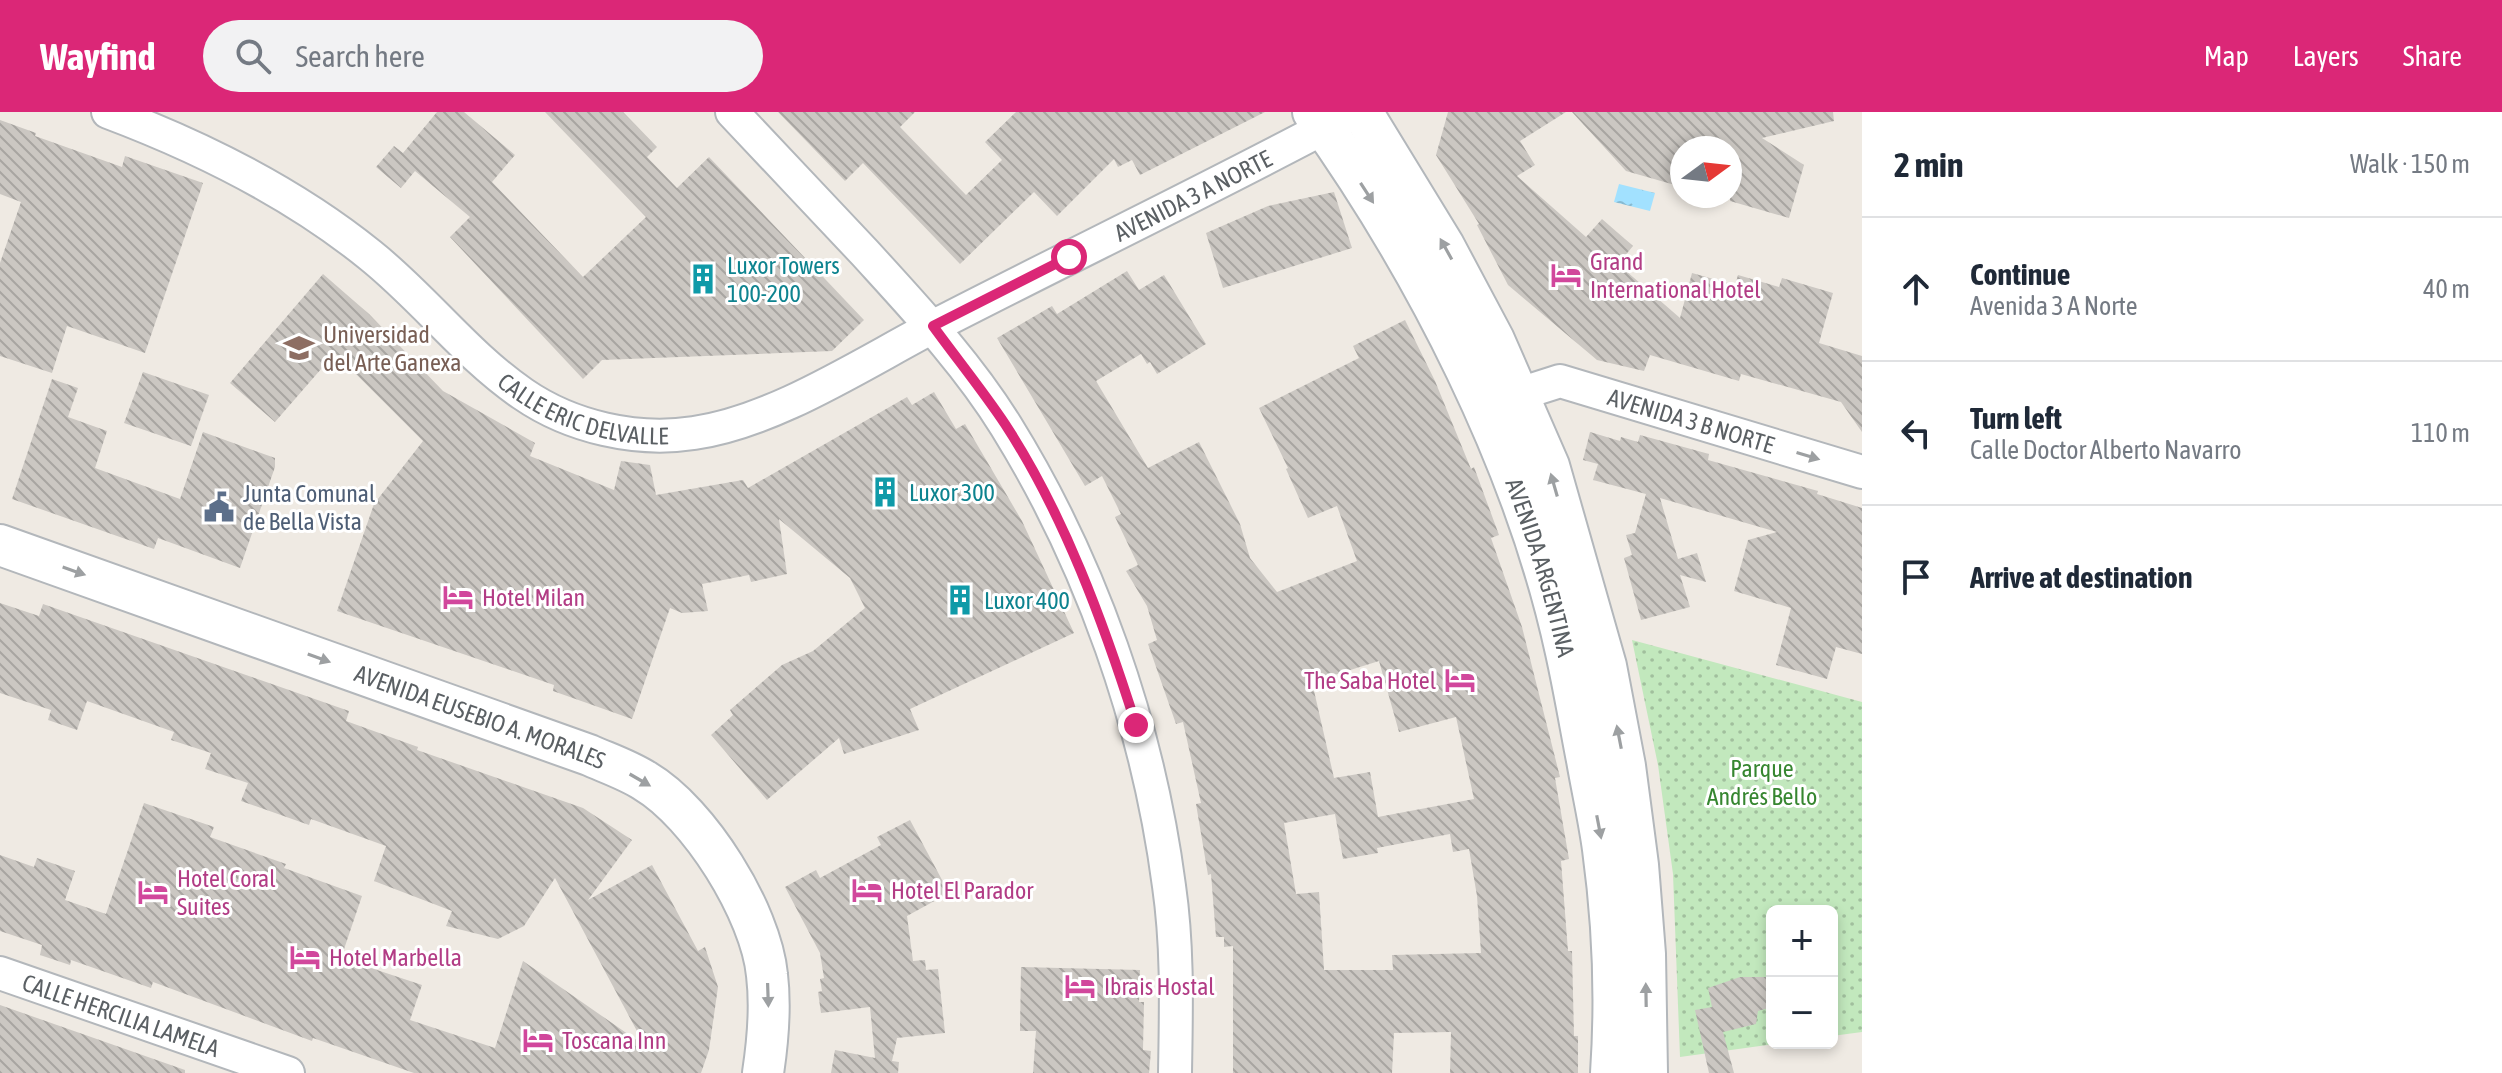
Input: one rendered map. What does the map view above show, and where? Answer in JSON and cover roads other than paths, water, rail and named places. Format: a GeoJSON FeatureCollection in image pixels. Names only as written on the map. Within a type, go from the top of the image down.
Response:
{"type":"FeatureCollection","features":[{"type":"Feature","properties":{"kind":"street","name":"CALLE ERIC DELVALLE"},"geometry":{"type":"LineString","coordinates":[[108,112],[218,158],[307,210],[369,254],[423,301],[482,361],[525,396],[577,421],[614,432],[652,435],[692,433],[729,425],[836,379],[933,326]]}},
{"type":"Feature","properties":{"kind":"street"},"geometry":{"type":"LineString","coordinates":[[732,112],[933,326],[1006,425],[1052,509],[1104,624],[1136,725],[1162,838],[1170,888],[1177,981],[1175,1073]]}},
{"type":"Feature","properties":{"kind":"street","name":"AVENIDA ARGENTINA"},"geometry":{"type":"LineString","coordinates":[[1362,112],[1444,246],[1512,379],[1553,482],[1606,666],[1622,752],[1643,925],[1647,1073]]}},
{"type":"Feature","properties":{"kind":"street","name":"AVENIDA 3 A NORTE"},"geometry":{"type":"LineString","coordinates":[[933,326],[1331,117]]}},
{"type":"Feature","properties":{"kind":"street","name":"AVENIDA ARGENTINA"},"geometry":{"type":"LineString","coordinates":[[1331,117],[1493,429],[1546,576],[1566,651],[1603,850],[1611,953],[1611,1073]]}},
{"type":"Feature","properties":{"kind":"street","name":"AVENIDA 3 B NORTE"},"geometry":{"type":"LineString","coordinates":[[1470,380],[1560,381],[1862,472]]}},
{"type":"Feature","properties":{"kind":"street","name":"AVENIDA EUSEBIO A. MORALES"},"geometry":{"type":"LineString","coordinates":[[0,545],[589,755],[647,782],[695,824],[731,876],[755,925],[767,972],[769,1030],[763,1073]]}},
{"type":"Feature","properties":{"kind":"street","name":"CALLE HERCILIA LAMELA"},"geometry":{"type":"LineString","coordinates":[[0,973],[288,1073]]}},
{"type":"Feature","properties":{"kind":"water"},"geometry":{"type":"Polygon","coordinates":[[[1619,184],[1655,193],[1650,211],[1614,202],[1619,184]]]}},
{"type":"Feature","properties":{"kind":"place","name":"Grand International Hotel"},"geometry":{"type":"Point","coordinates":[1566,275]}},
{"type":"Feature","properties":{"kind":"place","name":"Luxor Towers 100-200"},"geometry":{"type":"Point","coordinates":[703,279]}},
{"type":"Feature","properties":{"kind":"place","name":"Universidad del Arte Ganexa"},"geometry":{"type":"Point","coordinates":[299,348]}},
{"type":"Feature","properties":{"kind":"place","name":"Luxor 300"},"geometry":{"type":"Point","coordinates":[885,492]}},
{"type":"Feature","properties":{"kind":"place","name":"Junta Comunal de Bella Vista"},"geometry":{"type":"Point","coordinates":[219,507]}},
{"type":"Feature","properties":{"kind":"place","name":"Hotel Milan"},"geometry":{"type":"Point","coordinates":[458,597]}},
{"type":"Feature","properties":{"kind":"place","name":"Luxor 400"},"geometry":{"type":"Point","coordinates":[960,600]}},
{"type":"Feature","properties":{"kind":"place","name":"The Saba Hotel"},"geometry":{"type":"Point","coordinates":[1460,680]}},
{"type":"Feature","properties":{"kind":"place","name":"Hotel El Parador"},"geometry":{"type":"Point","coordinates":[867,890]}},
{"type":"Feature","properties":{"kind":"place","name":"Hotel Coral Suites"},"geometry":{"type":"Point","coordinates":[153,892]}},
{"type":"Feature","properties":{"kind":"place","name":"Hotel Marbella"},"geometry":{"type":"Point","coordinates":[305,957]}},
{"type":"Feature","properties":{"kind":"place","name":"Ibrais Hostal"},"geometry":{"type":"Point","coordinates":[1080,986]}},
{"type":"Feature","properties":{"kind":"place","name":"Toscana Inn"},"geometry":{"type":"Point","coordinates":[538,1040]}},
{"type":"Feature","properties":{"kind":"park label","name":"Parque Andrés Bello"},"geometry":{"type":"Point","coordinates":[1762,782]}}]}
